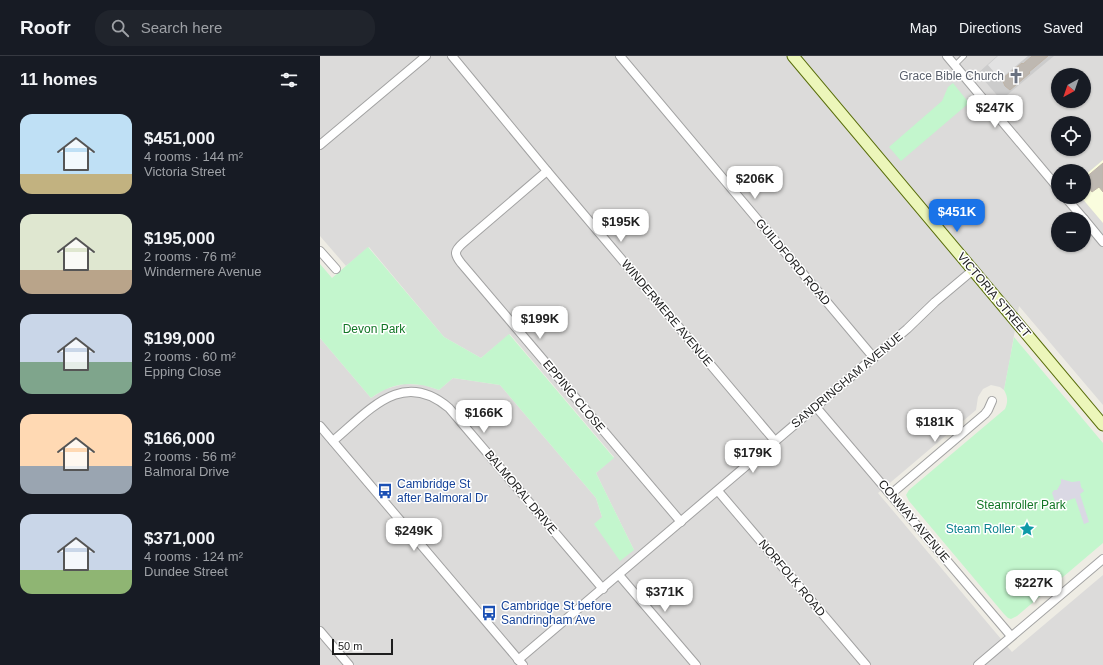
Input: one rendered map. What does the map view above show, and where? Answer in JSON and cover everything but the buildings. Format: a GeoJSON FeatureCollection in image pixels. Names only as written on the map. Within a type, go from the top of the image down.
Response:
{"type":"FeatureCollection","features":[{"type":"Feature","properties":{"kind":"street"},"geometry":{"type":"LineString","coordinates":[[320,146],[426,56]]}},
{"type":"Feature","properties":{"kind":"street","name":"WINDERMERE AVENUE"},"geometry":{"type":"LineString","coordinates":[[452,56],[775,441]]}},
{"type":"Feature","properties":{"kind":"street","name":"GUILDFORD ROAD"},"geometry":{"type":"LineString","coordinates":[[620,56],[874,358]]}},
{"type":"Feature","properties":{"kind":"street","name":"VICTORIA STREET"},"geometry":{"type":"LineString","coordinates":[[793,56],[1103,425]]}},
{"type":"Feature","properties":{"kind":"street"},"geometry":{"type":"LineString","coordinates":[[946,56],[1051,180]]}},
{"type":"Feature","properties":{"kind":"street","name":"EPPING CLOSE"},"geometry":{"type":"LineString","coordinates":[[547,171],[462,243],[456,250],[457,258],[681,522]]}},
{"type":"Feature","properties":{"kind":"street"},"geometry":{"type":"LineString","coordinates":[[1071,204],[1078,212]]}},
{"type":"Feature","properties":{"kind":"street"},"geometry":{"type":"LineString","coordinates":[[1091,227],[1103,242]]}},
{"type":"Feature","properties":{"kind":"street"},"geometry":{"type":"LineString","coordinates":[[320,251],[336,269]]}},
{"type":"Feature","properties":{"kind":"street","name":"SANDRINGHAM AVENUE"},"geometry":{"type":"LineString","coordinates":[[521,662],[603,588],[874,358],[935,302],[973,270]]}},
{"type":"Feature","properties":{"kind":"street","name":"BALMORAL DRIVE"},"geometry":{"type":"LineString","coordinates":[[333,441],[376,405],[394,395],[402,392],[416,392],[437,399],[449,408],[603,588]]}},
{"type":"Feature","properties":{"kind":"street"},"geometry":{"type":"LineString","coordinates":[[891,494],[985,414],[992,401]]}},
{"type":"Feature","properties":{"kind":"street","name":"CONWAY AVENUE"},"geometry":{"type":"LineString","coordinates":[[816,407],[1011,636]]}},
{"type":"Feature","properties":{"kind":"street"},"geometry":{"type":"LineString","coordinates":[[320,426],[521,662]]}},
{"type":"Feature","properties":{"kind":"street","name":"NORFOLK ROAD"},"geometry":{"type":"LineString","coordinates":[[718,490],[866,665]]}},
{"type":"Feature","properties":{"kind":"street"},"geometry":{"type":"LineString","coordinates":[[978,665],[1103,559]]}},
{"type":"Feature","properties":{"kind":"street"},"geometry":{"type":"LineString","coordinates":[[619,575],[696,665]]}},
{"type":"Feature","properties":{"kind":"street"},"geometry":{"type":"LineString","coordinates":[[320,631],[349,665]]}},
{"type":"Feature","properties":{"kind":"lane"},"geometry":{"type":"LineString","coordinates":[[954,65],[964,56]]}},
{"type":"Feature","properties":{"kind":"shaded area"},"geometry":{"type":"Polygon","coordinates":[[[320,56],[1103,56],[1103,405],[1019,306],[1004,390],[1000,387],[991,385],[983,389],[978,397],[976,410],[878,493],[1012,652],[1103,575],[1103,665],[320,665],[320,338],[371,398],[385,389],[404,384],[424,385],[439,390],[453,378],[500,385],[596,498],[602,517],[634,550],[596,473],[614,457],[510,334],[481,358],[444,337],[369,247],[346,266],[320,236],[320,56]]]}},
{"type":"Feature","properties":{"kind":"shaded area"},"geometry":{"type":"Polygon","coordinates":[[[997,56],[1054,56],[1001,100],[978,73],[997,56]]]}},
{"type":"Feature","properties":{"kind":"shaded area"},"geometry":{"type":"Polygon","coordinates":[[[998,56],[1028,56],[1000,79],[988,65],[998,56]]]}},
{"type":"Feature","properties":{"kind":"shaded area"},"geometry":{"type":"Polygon","coordinates":[[[1103,160],[1103,223],[1087,204],[1091,204],[1091,170],[1103,160]]]}},
{"type":"Feature","properties":{"kind":"shaded area"},"geometry":{"type":"Polygon","coordinates":[[[1061,479],[1072,482],[1080,481],[1081,487],[1084,491],[1080,494],[1089,522],[1084,524],[1075,498],[1056,505],[1052,493],[1054,490],[1057,490],[1061,483],[1061,479]]]}},
{"type":"Feature","properties":{"kind":"green space"},"geometry":{"type":"Polygon","coordinates":[[[953,83],[969,103],[901,161],[889,147],[942,101],[948,87],[953,83]]]}},
{"type":"Feature","properties":{"kind":"green space","name":"Devon Park"},"geometry":{"type":"Polygon","coordinates":[[[368,247],[444,337],[481,358],[509,334],[614,458],[596,473],[634,550],[620,561],[594,524],[602,517],[596,498],[500,385],[453,378],[439,390],[421,385],[404,384],[387,389],[371,398],[320,338],[320,264],[332,278],[368,247]]]}},
{"type":"Feature","properties":{"kind":"green space","name":"Steamroller Park"},"geometry":{"type":"Polygon","coordinates":[[[1014,337],[1103,443],[1103,543],[1017,616],[1011,619],[1004,614],[909,501],[906,495],[909,490],[1005,409],[1007,400],[1004,390],[1014,337]]]}},
{"type":"Feature","properties":{"kind":"place","name":"Grace Bible Church"},"geometry":{"type":"Point","coordinates":[1016,76]}},
{"type":"Feature","properties":{"kind":"place","name":"Cambridge St after Balmoral Dr"},"geometry":{"type":"Point","coordinates":[385,491]}},
{"type":"Feature","properties":{"kind":"place","name":"Steam Roller"},"geometry":{"type":"Point","coordinates":[1027,529]}},
{"type":"Feature","properties":{"kind":"place","name":"Cambridge St before Sandringham Ave"},"geometry":{"type":"Point","coordinates":[489,613]}}]}
